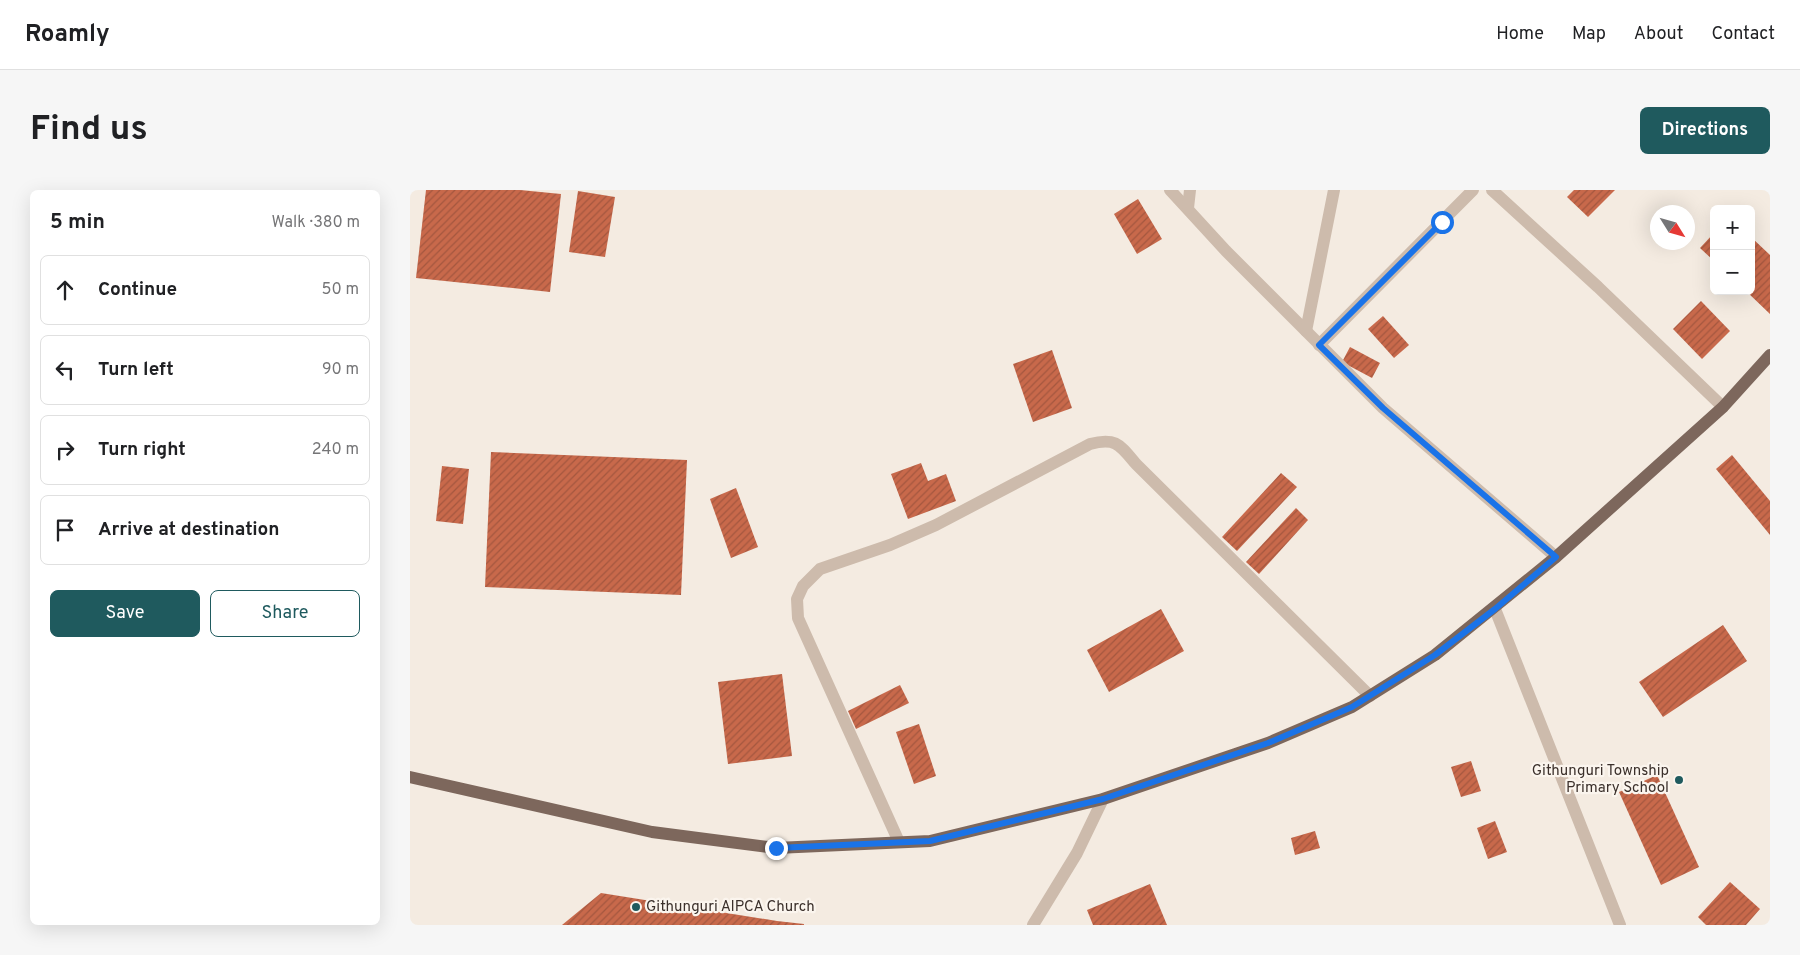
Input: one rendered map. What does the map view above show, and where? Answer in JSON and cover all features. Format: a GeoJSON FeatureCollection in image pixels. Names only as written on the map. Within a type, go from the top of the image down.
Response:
{"type":"FeatureCollection","features":[{"type":"Feature","properties":{"kind":"main road"},"geometry":{"type":"LineString","coordinates":[[410,776],[652,832],[722,843],[776,848],[930,841],[1103,799],[1268,743],[1352,707],[1435,655],[1495,609],[1556,557],[1723,408],[1770,355]]}},
{"type":"Feature","properties":{"kind":"street"},"geometry":{"type":"LineString","coordinates":[[1170,190],[1226,251],[1383,408],[1556,557]]}},
{"type":"Feature","properties":{"kind":"street"},"geometry":{"type":"LineString","coordinates":[[1188,208],[1190,190]]}},
{"type":"Feature","properties":{"kind":"street"},"geometry":{"type":"LineString","coordinates":[[1306,331],[1334,190]]}},
{"type":"Feature","properties":{"kind":"street"},"geometry":{"type":"LineString","coordinates":[[1319,345],[1474,190]]}},
{"type":"Feature","properties":{"kind":"street"},"geometry":{"type":"LineString","coordinates":[[1492,190],[1598,287],[1723,408]]}},
{"type":"Feature","properties":{"kind":"street"},"geometry":{"type":"LineString","coordinates":[[899,842],[798,618],[797,599],[803,586],[820,569],[890,545],[936,525],[1090,444],[1110,441],[1121,447],[1370,696]]}},
{"type":"Feature","properties":{"kind":"street"},"geometry":{"type":"LineString","coordinates":[[1495,609],[1620,925]]}},
{"type":"Feature","properties":{"kind":"street"},"geometry":{"type":"LineString","coordinates":[[1033,925],[1077,853],[1103,799]]}},
{"type":"Feature","properties":{"kind":"building"},"geometry":{"type":"Polygon","coordinates":[[[426,190],[520,190],[561,194],[550,292],[416,278],[426,190]]]}},
{"type":"Feature","properties":{"kind":"building"},"geometry":{"type":"Polygon","coordinates":[[[1574,190],[1615,190],[1588,217],[1567,197],[1574,190]]]}},
{"type":"Feature","properties":{"kind":"building"},"geometry":{"type":"Polygon","coordinates":[[[578,191],[615,197],[605,257],[569,252],[578,191]]]}},
{"type":"Feature","properties":{"kind":"building"},"geometry":{"type":"Polygon","coordinates":[[[1138,199],[1162,239],[1137,254],[1114,214],[1138,199]]]}},
{"type":"Feature","properties":{"kind":"building"},"geometry":{"type":"Polygon","coordinates":[[[1710,237],[1710,257],[1700,248],[1710,237]]]}},
{"type":"Feature","properties":{"kind":"building"},"geometry":{"type":"Polygon","coordinates":[[[1755,241],[1770,255],[1770,314],[1750,295],[1755,295],[1755,241]]]}},
{"type":"Feature","properties":{"kind":"building"},"geometry":{"type":"Polygon","coordinates":[[[1701,301],[1730,331],[1702,359],[1673,329],[1701,301]]]}},
{"type":"Feature","properties":{"kind":"building"},"geometry":{"type":"Polygon","coordinates":[[[1383,316],[1409,345],[1394,358],[1368,329],[1383,316]]]}},
{"type":"Feature","properties":{"kind":"building"},"geometry":{"type":"Polygon","coordinates":[[[1350,347],[1380,363],[1372,378],[1342,362],[1350,347]]]}},
{"type":"Feature","properties":{"kind":"building"},"geometry":{"type":"Polygon","coordinates":[[[1052,350],[1072,408],[1033,422],[1013,364],[1052,350]]]}},
{"type":"Feature","properties":{"kind":"building"},"geometry":{"type":"Polygon","coordinates":[[[491,452],[687,460],[681,595],[485,587],[491,452]]]}},
{"type":"Feature","properties":{"kind":"building"},"geometry":{"type":"Polygon","coordinates":[[[1732,455],[1770,501],[1770,535],[1716,469],[1732,455]]]}},
{"type":"Feature","properties":{"kind":"building"},"geometry":{"type":"Polygon","coordinates":[[[921,463],[928,481],[946,474],[956,501],[908,519],[891,474],[921,463]]]}},
{"type":"Feature","properties":{"kind":"building"},"geometry":{"type":"Polygon","coordinates":[[[442,466],[469,469],[463,524],[436,521],[442,466]]]}},
{"type":"Feature","properties":{"kind":"building"},"geometry":{"type":"Polygon","coordinates":[[[1281,473],[1297,487],[1237,551],[1222,537],[1281,473]]]}},
{"type":"Feature","properties":{"kind":"building"},"geometry":{"type":"Polygon","coordinates":[[[736,488],[758,547],[731,558],[710,499],[736,488]]]}},
{"type":"Feature","properties":{"kind":"building"},"geometry":{"type":"Polygon","coordinates":[[[1296,508],[1308,520],[1259,574],[1246,562],[1296,508]]]}},
{"type":"Feature","properties":{"kind":"building"},"geometry":{"type":"Polygon","coordinates":[[[1161,609],[1184,651],[1109,692],[1087,650],[1161,609]]]}},
{"type":"Feature","properties":{"kind":"building"},"geometry":{"type":"Polygon","coordinates":[[[1723,625],[1747,661],[1663,717],[1639,682],[1723,625]]]}},
{"type":"Feature","properties":{"kind":"building"},"geometry":{"type":"Polygon","coordinates":[[[782,674],[792,756],[728,764],[718,682],[782,674]]]}},
{"type":"Feature","properties":{"kind":"building"},"geometry":{"type":"Polygon","coordinates":[[[900,685],[909,703],[856,729],[848,711],[900,685]]]}},
{"type":"Feature","properties":{"kind":"building"},"geometry":{"type":"Polygon","coordinates":[[[919,724],[936,776],[914,784],[896,732],[919,724]]]}},
{"type":"Feature","properties":{"kind":"building"},"geometry":{"type":"Polygon","coordinates":[[[1471,761],[1481,791],[1461,797],[1451,767],[1471,761]]]}},
{"type":"Feature","properties":{"kind":"building"},"geometry":{"type":"Polygon","coordinates":[[[1657,775],[1699,867],[1661,885],[1619,792],[1657,775]]]}},
{"type":"Feature","properties":{"kind":"building"},"geometry":{"type":"Polygon","coordinates":[[[1495,821],[1507,852],[1488,859],[1477,828],[1495,821]]]}},
{"type":"Feature","properties":{"kind":"building"},"geometry":{"type":"Polygon","coordinates":[[[1315,831],[1320,848],[1295,855],[1291,838],[1315,831]]]}},
{"type":"Feature","properties":{"kind":"building"},"geometry":{"type":"Polygon","coordinates":[[[1730,882],[1760,909],[1746,925],[1706,925],[1698,917],[1730,882]]]}},
{"type":"Feature","properties":{"kind":"building"},"geometry":{"type":"Polygon","coordinates":[[[1150,884],[1167,925],[1093,925],[1087,910],[1150,884]]]}},
{"type":"Feature","properties":{"kind":"building","name":"Githunguri AIPCA Church"},"geometry":{"type":"Polygon","coordinates":[[[601,893],[804,924],[804,925],[562,925],[601,893]]]}},
{"type":"Feature","properties":{"kind":"place","name":"Githunguri Township Primary School"},"geometry":{"type":"Point","coordinates":[1679,780]}},
{"type":"Feature","properties":{"kind":"place","name":"Githunguri AIPCA Church"},"geometry":{"type":"Point","coordinates":[636,907]}},
{"type":"Feature","properties":{"kind":"route"},"geometry":{"type":"LineString","coordinates":[[776,848],[930,841],[1103,799],[1268,743],[1352,707],[1435,655],[1495,609],[1556,557],[1383,408],[1319,345],[1442,222]]}}]}
